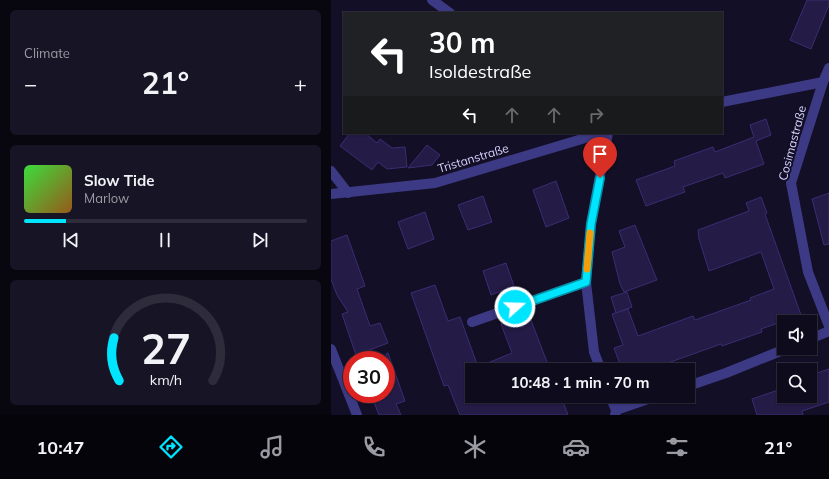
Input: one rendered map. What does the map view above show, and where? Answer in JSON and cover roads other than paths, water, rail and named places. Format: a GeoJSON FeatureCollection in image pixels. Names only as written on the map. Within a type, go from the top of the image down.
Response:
{"type":"FeatureCollection","features":[{"type":"Feature","properties":{"kind":"street"},"geometry":{"type":"LineString","coordinates":[[432,0],[449,12]]}},
{"type":"Feature","properties":{"kind":"street"},"geometry":{"type":"LineString","coordinates":[[723,102],[823,82],[829,68]]}},
{"type":"Feature","properties":{"kind":"street","name":"Cosimastraße"},"geometry":{"type":"LineString","coordinates":[[823,82],[791,183],[808,272],[829,326]]}},
{"type":"Feature","properties":{"kind":"street","name":"Tristanstraße"},"geometry":{"type":"LineString","coordinates":[[331,194],[435,183],[599,134]]}},
{"type":"Feature","properties":{"kind":"street"},"geometry":{"type":"LineString","coordinates":[[598,363],[594,352],[586,282],[591,224],[608,134]]}},
{"type":"Feature","properties":{"kind":"street"},"geometry":{"type":"LineString","coordinates":[[331,171],[348,193]]}},
{"type":"Feature","properties":{"kind":"street"},"geometry":{"type":"LineString","coordinates":[[472,322],[586,282]]}},
{"type":"Feature","properties":{"kind":"street"},"geometry":{"type":"LineString","coordinates":[[817,336],[829,331]]}},
{"type":"Feature","properties":{"kind":"street"},"geometry":{"type":"LineString","coordinates":[[331,349],[357,415]]}},
{"type":"Feature","properties":{"kind":"street"},"geometry":{"type":"LineString","coordinates":[[695,384],[777,352]]}},
{"type":"Feature","properties":{"kind":"street"},"geometry":{"type":"LineString","coordinates":[[615,412],[639,403]]}}]}
